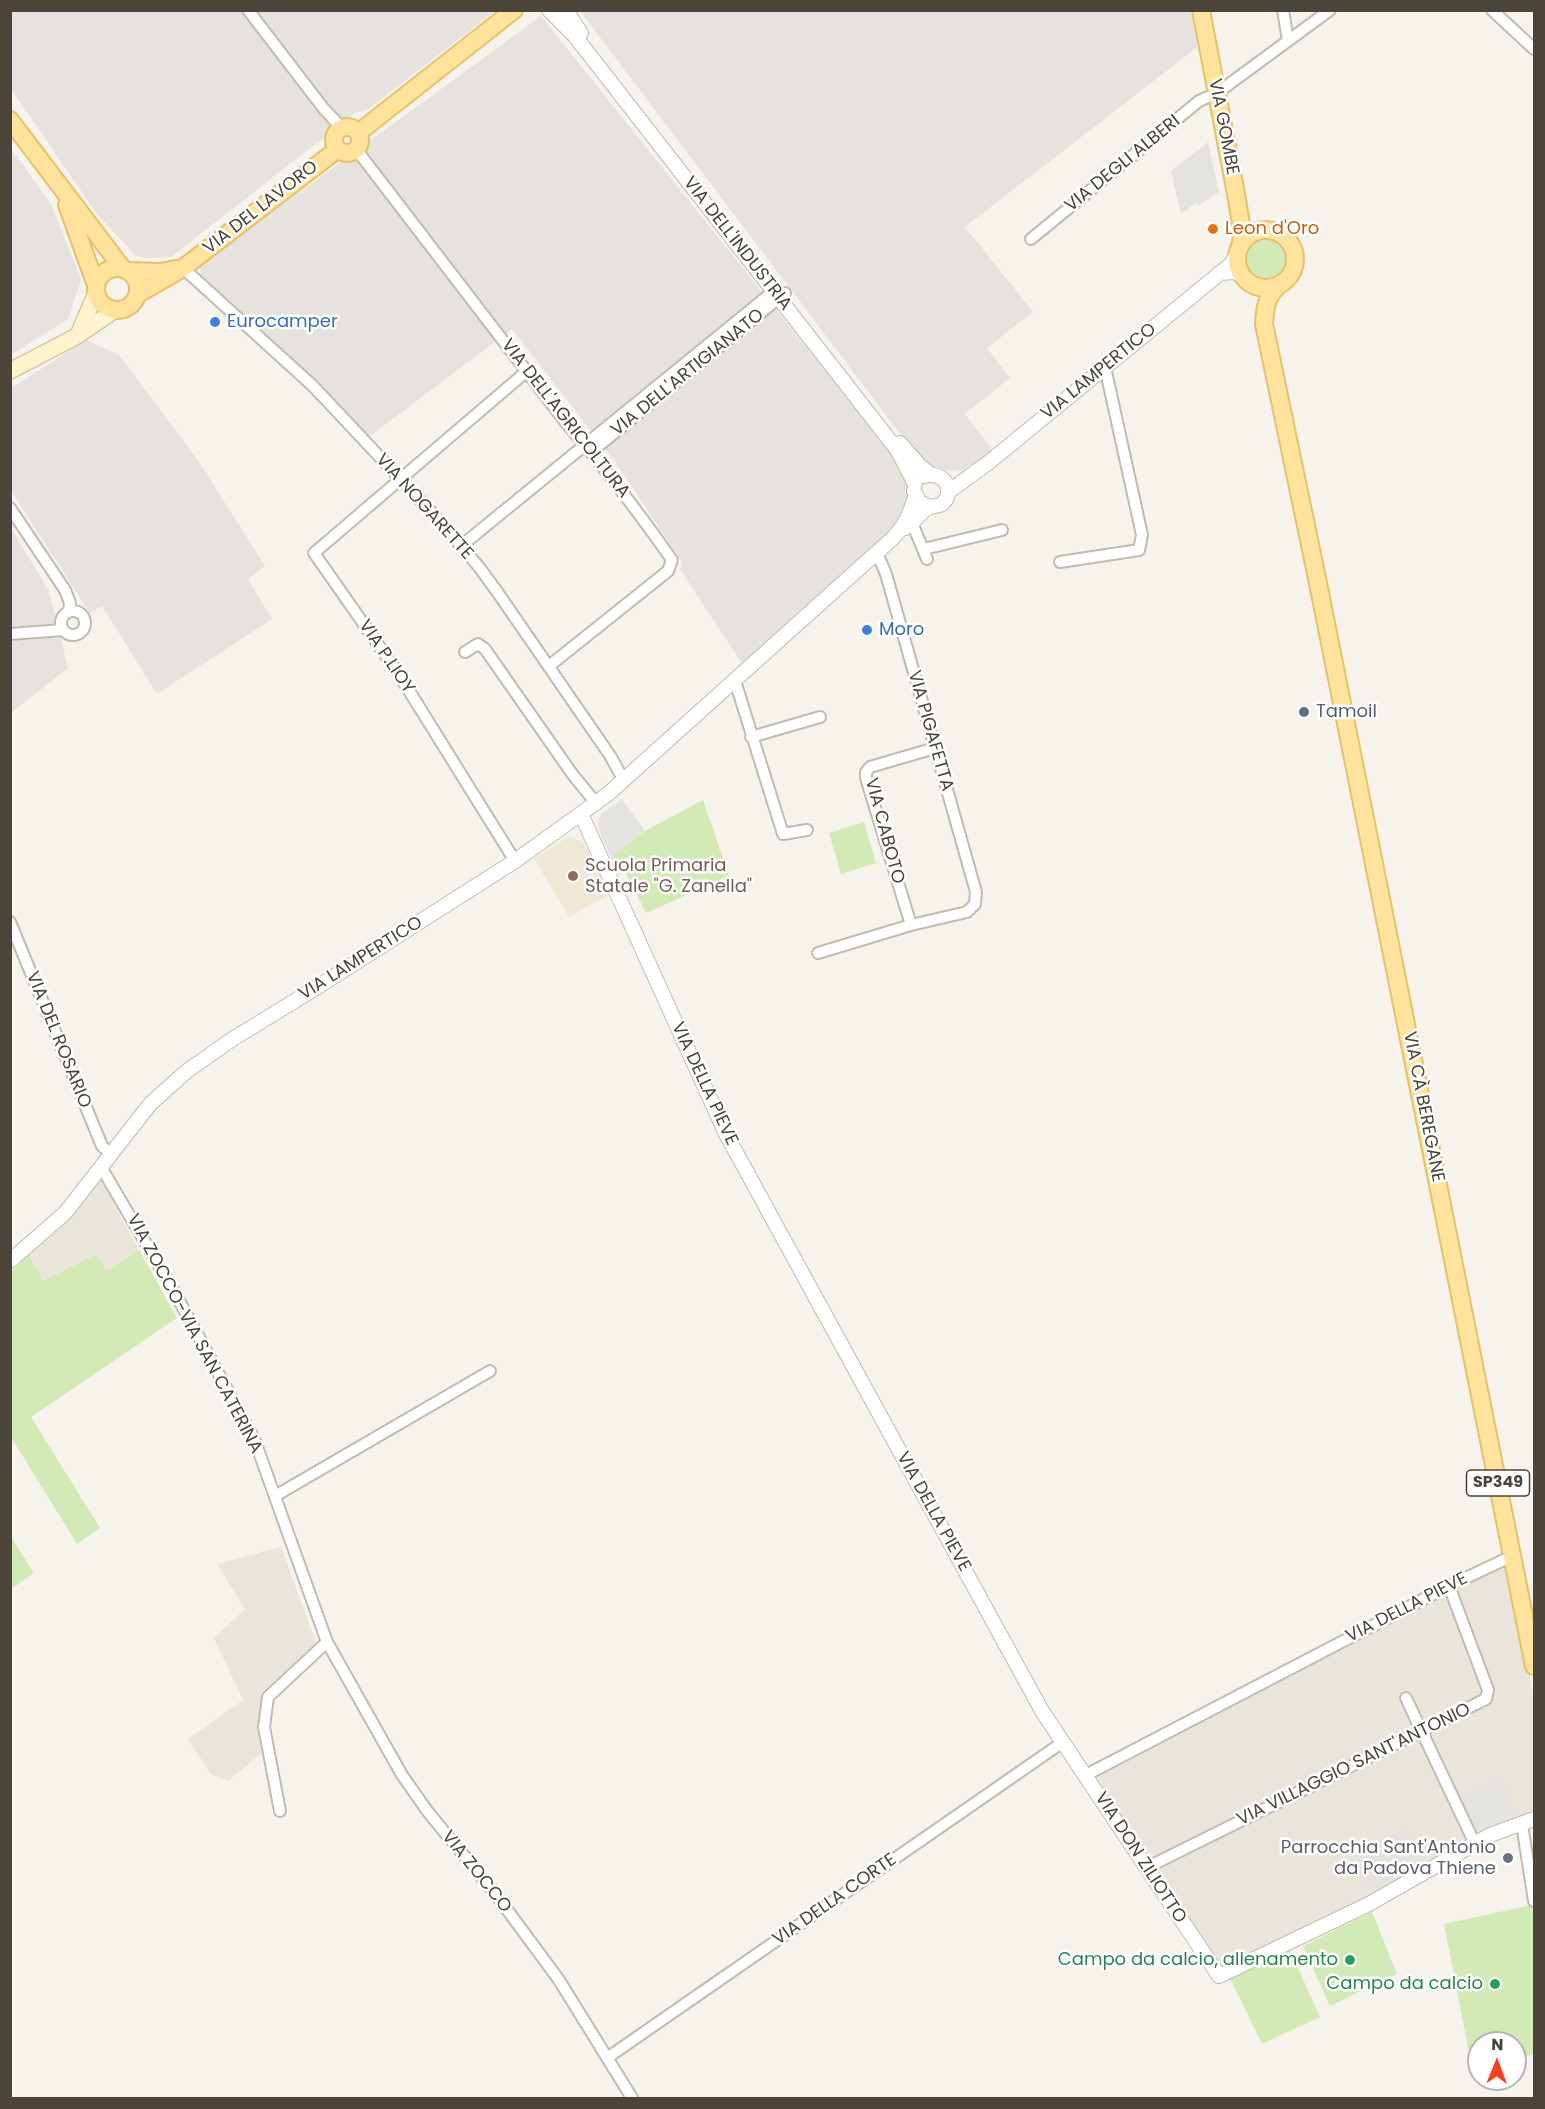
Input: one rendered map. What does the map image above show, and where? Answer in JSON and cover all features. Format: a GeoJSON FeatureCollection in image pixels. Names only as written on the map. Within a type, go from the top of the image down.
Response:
{"type":"FeatureCollection","features":[{"type":"Feature","properties":{"kind":"main road","name":"VIA GOMBE"},"geometry":{"type":"LineString","coordinates":[[1201,10],[1242,230],[1239,250]]}},
{"type":"Feature","properties":{"kind":"main road"},"geometry":{"type":"LineString","coordinates":[[352,137],[516,12]]}},
{"type":"Feature","properties":{"kind":"main road"},"geometry":{"type":"LineString","coordinates":[[10,120],[62,190],[137,281],[138,294],[132,305],[126,309],[115,310],[103,305],[62,190]]}},
{"type":"Feature","properties":{"kind":"main road","name":"VIA DEL LAVORO"},"geometry":{"type":"LineString","coordinates":[[138,294],[183,267],[338,149],[334,138],[352,137]]}},
{"type":"Feature","properties":{"kind":"main road"},"geometry":{"type":"LineString","coordinates":[[1236,194],[1245,212],[1252,219],[1278,232],[1290,242],[1295,258],[1291,274],[1270,294],[1266,304],[1264,324]]}},
{"type":"Feature","properties":{"kind":"main road"},"geometry":{"type":"LineString","coordinates":[[1264,324],[1253,289],[1245,280],[1237,263],[1239,250],[1253,233],[1261,230],[1278,232]]}},
{"type":"Feature","properties":{"kind":"main road","name":"VIA DEL LAVORO"},"geometry":{"type":"LineString","coordinates":[[126,270],[160,272],[183,267]]}},
{"type":"Feature","properties":{"kind":"main road"},"geometry":{"type":"LineString","coordinates":[[77,336],[103,273],[116,268],[126,270]]}},
{"type":"Feature","properties":{"kind":"main road"},"geometry":{"type":"LineString","coordinates":[[1245,280],[1263,288],[1278,286]]}},
{"type":"Feature","properties":{"kind":"main road"},"geometry":{"type":"LineString","coordinates":[[10,371],[77,336],[115,310]]}},
{"type":"Feature","properties":{"kind":"main road","name":"VIA CÀ BEREGANE"},"geometry":{"type":"LineString","coordinates":[[1264,324],[1333,657],[1512,1556]]}},
{"type":"Feature","properties":{"kind":"main road","name":"SP349"},"geometry":{"type":"LineString","coordinates":[[1512,1556],[1534,1666]]}},
{"type":"Feature","properties":{"kind":"street","name":"VIA DELL'AGRICOLTURA"},"geometry":{"type":"LineString","coordinates":[[248,10],[324,109],[352,137],[672,560],[668,571],[549,666]]}},
{"type":"Feature","properties":{"kind":"street","name":"VIA DELL'INDUSTRIA"},"geometry":{"type":"LineString","coordinates":[[549,10],[574,35],[903,447],[920,466],[936,476]]}},
{"type":"Feature","properties":{"kind":"street","name":"VIA DELL'INDUSTRIA"},"geometry":{"type":"LineString","coordinates":[[566,10],[588,43],[780,292],[898,451],[915,490]]}},
{"type":"Feature","properties":{"kind":"street"},"geometry":{"type":"LineString","coordinates":[[1283,10],[1288,41]]}},
{"type":"Feature","properties":{"kind":"street","name":"VIA DEGLI ALBERI"},"geometry":{"type":"LineString","coordinates":[[1031,239],[1199,101],[1217,93],[1330,10]]}},
{"type":"Feature","properties":{"kind":"street"},"geometry":{"type":"LineString","coordinates":[[1492,10],[1534,49]]}},
{"type":"Feature","properties":{"kind":"street","name":"VIA LAMPERTICO"},"geometry":{"type":"LineString","coordinates":[[10,1260],[65,1213],[151,1103],[188,1071],[231,1040],[515,861],[596,803],[624,781],[906,527],[930,507],[941,505],[948,492],[978,471],[1230,265],[1239,250]]}},
{"type":"Feature","properties":{"kind":"street","name":"VIA NOGARETTE"},"geometry":{"type":"LineString","coordinates":[[183,267],[313,386],[400,477],[461,546],[479,567],[549,666],[611,757],[624,781]]}},
{"type":"Feature","properties":{"kind":"street"},"geometry":{"type":"LineString","coordinates":[[1219,273],[1236,272],[1245,280]]}},
{"type":"Feature","properties":{"kind":"street","name":"VIA DELL'ARTIGIANATO"},"geometry":{"type":"LineString","coordinates":[[461,546],[588,449],[780,292]]}},
{"type":"Feature","properties":{"kind":"street"},"geometry":{"type":"LineString","coordinates":[[1060,562],[1139,550],[1141,545],[1140,525],[1105,367]]}},
{"type":"Feature","properties":{"kind":"street"},"geometry":{"type":"LineString","coordinates":[[400,477],[527,371]]}},
{"type":"Feature","properties":{"kind":"street","name":"VIA LAMPERTICO"},"geometry":{"type":"LineString","coordinates":[[906,527],[915,490],[921,477],[936,476],[952,479],[978,471]]}},
{"type":"Feature","properties":{"kind":"street"},"geometry":{"type":"LineString","coordinates":[[936,476],[946,482],[948,492]]}},
{"type":"Feature","properties":{"kind":"street","name":"VIA P.LIOY"},"geometry":{"type":"LineString","coordinates":[[400,477],[314,552],[398,673],[515,861]]}},
{"type":"Feature","properties":{"kind":"street"},"geometry":{"type":"LineString","coordinates":[[915,490],[923,505],[930,507]]}},
{"type":"Feature","properties":{"kind":"street"},"geometry":{"type":"LineString","coordinates":[[10,508],[65,590],[70,603],[69,611],[61,619],[63,630]]}},
{"type":"Feature","properties":{"kind":"street"},"geometry":{"type":"LineString","coordinates":[[906,527],[925,554],[1002,530]]}},
{"type":"Feature","properties":{"kind":"street","name":"VIA PIGAFETTA"},"geometry":{"type":"LineString","coordinates":[[877,553],[886,574],[976,892],[975,904],[967,912],[911,925]]}},
{"type":"Feature","properties":{"kind":"street"},"geometry":{"type":"LineString","coordinates":[[10,634],[63,630],[76,635],[84,627],[84,620],[80,613],[69,611]]}},
{"type":"Feature","properties":{"kind":"street"},"geometry":{"type":"LineString","coordinates":[[465,652],[478,645],[485,649],[573,776],[596,803]]}},
{"type":"Feature","properties":{"kind":"street"},"geometry":{"type":"LineString","coordinates":[[735,681],[783,834],[807,830]]}},
{"type":"Feature","properties":{"kind":"street"},"geometry":{"type":"LineString","coordinates":[[751,737],[820,717]]}},
{"type":"Feature","properties":{"kind":"street","name":"VIA CABOTO"},"geometry":{"type":"LineString","coordinates":[[911,925],[876,813],[866,772],[870,767],[935,748]]}},
{"type":"Feature","properties":{"kind":"street","name":"VIA DELLA PIEVE"},"geometry":{"type":"LineString","coordinates":[[581,814],[726,1134],[1042,1711],[1086,1775],[1449,1586],[1512,1556]]}},
{"type":"Feature","properties":{"kind":"street","name":"VIA DEL ROSARIO"},"geometry":{"type":"LineString","coordinates":[[10,922],[102,1146],[111,1154]]}},
{"type":"Feature","properties":{"kind":"street"},"geometry":{"type":"LineString","coordinates":[[818,952],[911,925]]}},
{"type":"Feature","properties":{"kind":"street","name":"VIA ZOCCO-VIA SAN CATERINA"},"geometry":{"type":"LineString","coordinates":[[101,1167],[175,1293],[255,1441],[327,1642]]}},
{"type":"Feature","properties":{"kind":"street"},"geometry":{"type":"LineString","coordinates":[[274,1496],[490,1371]]}},
{"type":"Feature","properties":{"kind":"street","name":"VIA VILLAGGIO SANT'ANTONIO"},"geometry":{"type":"LineString","coordinates":[[1146,1868],[1486,1699],[1488,1690],[1449,1586]]}},
{"type":"Feature","properties":{"kind":"street"},"geometry":{"type":"LineString","coordinates":[[280,1811],[264,1726],[268,1697],[327,1642]]}},
{"type":"Feature","properties":{"kind":"street","name":"VIA ZOCCO"},"geometry":{"type":"LineString","coordinates":[[327,1642],[402,1775],[428,1812],[494,1892],[560,1980],[632,2098]]}},
{"type":"Feature","properties":{"kind":"street"},"geometry":{"type":"LineString","coordinates":[[1406,1698],[1475,1844]]}},
{"type":"Feature","properties":{"kind":"street","name":"VIA DELLA CORTE"},"geometry":{"type":"LineString","coordinates":[[607,2058],[1063,1742]]}},
{"type":"Feature","properties":{"kind":"street","name":"VIA DON ZILIOTTO"},"geometry":{"type":"LineString","coordinates":[[1086,1775],[1219,1976],[1369,1904],[1490,1835],[1528,1822]]}},
{"type":"Feature","properties":{"kind":"street"},"geometry":{"type":"LineString","coordinates":[[1528,1822],[1534,1901]]}},
{"type":"Feature","properties":{"kind":"shaded area"},"geometry":{"type":"Polygon","coordinates":[[[10,11],[495,11],[367,110],[355,113],[171,257],[149,258],[136,256],[97,214],[11,89],[10,11]]]}},
{"type":"Feature","properties":{"kind":"shaded area"},"geometry":{"type":"Polygon","coordinates":[[[580,11],[1193,11],[1200,45],[965,227],[1033,312],[987,348],[1010,378],[965,414],[993,451],[964,470],[947,471],[925,463],[907,443],[580,11]]]}},
{"type":"Feature","properties":{"kind":"shaded area"},"geometry":{"type":"Polygon","coordinates":[[[541,16],[891,453],[909,482],[908,510],[895,529],[743,665],[680,569],[682,562],[615,462],[512,329],[369,437],[201,278],[200,265],[541,16]]]}},
{"type":"Feature","properties":{"kind":"shaded area"},"geometry":{"type":"Polygon","coordinates":[[[1208,142],[1219,192],[1198,206],[1196,203],[1181,214],[1171,171],[1208,142]]]}},
{"type":"Feature","properties":{"kind":"shaded area"},"geometry":{"type":"Polygon","coordinates":[[[11,148],[51,204],[81,279],[68,319],[11,355],[11,148]]]}},
{"type":"Feature","properties":{"kind":"shaded area"},"geometry":{"type":"Polygon","coordinates":[[[87,340],[119,355],[197,459],[265,566],[248,579],[272,619],[157,694],[102,606],[90,613],[11,491],[11,388],[87,340]]]}},
{"type":"Feature","properties":{"kind":"shaded area"},"geometry":{"type":"Polygon","coordinates":[[[10,526],[49,591],[68,668],[11,713],[10,526]]]}},
{"type":"Feature","properties":{"kind":"shaded area"},"geometry":{"type":"Polygon","coordinates":[[[622,799],[645,831],[611,857],[599,831],[598,822],[601,814],[622,799]]]}},
{"type":"Feature","properties":{"kind":"shaded area","name":"Scuola Primaria Statale \"G. Zanella\""},"geometry":{"type":"Polygon","coordinates":[[[568,837],[582,841],[611,894],[569,917],[534,859],[568,837]]]}},
{"type":"Feature","properties":{"kind":"shaded area"},"geometry":{"type":"Polygon","coordinates":[[[99,1176],[139,1250],[106,1271],[97,1254],[43,1281],[29,1255],[64,1220],[99,1176]]]}},
{"type":"Feature","properties":{"kind":"shaded area"},"geometry":{"type":"Polygon","coordinates":[[[281,1547],[317,1645],[262,1697],[265,1750],[228,1781],[211,1774],[188,1739],[243,1700],[214,1638],[245,1609],[217,1564],[281,1547]]]}},
{"type":"Feature","properties":{"kind":"shaded area"},"geometry":{"type":"Polygon","coordinates":[[[1506,1563],[1534,1698],[1534,1814],[1218,1975],[1089,1782],[1506,1563]]]}},
{"type":"Feature","properties":{"kind":"shaded area"},"geometry":{"type":"Polygon","coordinates":[[[1502,1774],[1516,1819],[1479,1841],[1460,1801],[1502,1774]]]}},
{"type":"Feature","properties":{"kind":"shaded area"},"geometry":{"type":"Polygon","coordinates":[[[1405,1828],[1424,1865],[1370,1892],[1351,1855],[1405,1828]]]}},
{"type":"Feature","properties":{"kind":"green space"},"geometry":{"type":"Polygon","coordinates":[[[1266,238],[1274,239],[1281,244],[1286,251],[1286,267],[1281,274],[1274,279],[1266,280],[1258,279],[1251,274],[1246,267],[1245,259],[1246,251],[1251,244],[1258,239],[1266,238]]]}},
{"type":"Feature","properties":{"kind":"green space"},"geometry":{"type":"Polygon","coordinates":[[[703,800],[729,876],[646,913],[625,871],[618,873],[611,857],[645,831],[703,800]]]}},
{"type":"Feature","properties":{"kind":"green space"},"geometry":{"type":"Polygon","coordinates":[[[864,822],[876,863],[841,874],[829,833],[864,822]]]}},
{"type":"Feature","properties":{"kind":"green space"},"geometry":{"type":"Polygon","coordinates":[[[139,1250],[177,1318],[31,1417],[100,1528],[77,1544],[11,1437],[11,1272],[29,1255],[43,1281],[97,1254],[106,1271],[139,1250]]]}},
{"type":"Feature","properties":{"kind":"green space"},"geometry":{"type":"Polygon","coordinates":[[[10,1535],[34,1573],[11,1589],[10,1589],[10,1535]]]}},
{"type":"Feature","properties":{"kind":"green space","name":"Campo da calcio"},"geometry":{"type":"Polygon","coordinates":[[[1532,1905],[1534,2054],[1527,2056],[1527,2031],[1467,2031],[1467,2042],[1444,1924],[1532,1905]]]}},
{"type":"Feature","properties":{"kind":"green space","name":"Campo da calcio, allenamento"},"geometry":{"type":"Polygon","coordinates":[[[1372,1912],[1397,1974],[1330,2006],[1303,1946],[1372,1912]]]}},
{"type":"Feature","properties":{"kind":"green space","name":"Campo da calcio, allenamento"},"geometry":{"type":"Polygon","coordinates":[[[1289,1948],[1320,2017],[1262,2044],[1229,1976],[1289,1948]]]}},
{"type":"Feature","properties":{"kind":"place","name":"Leon d'Oro"},"geometry":{"type":"Point","coordinates":[1213,229]}},
{"type":"Feature","properties":{"kind":"place","name":"Eurocamper"},"geometry":{"type":"Point","coordinates":[215,322]}},
{"type":"Feature","properties":{"kind":"place","name":"Moro"},"geometry":{"type":"Point","coordinates":[867,630]}},
{"type":"Feature","properties":{"kind":"place","name":"Tamoil"},"geometry":{"type":"Point","coordinates":[1304,712]}},
{"type":"Feature","properties":{"kind":"place","name":"Scuola Primaria Statale \"G. Zanella\""},"geometry":{"type":"Point","coordinates":[573,876]}},
{"type":"Feature","properties":{"kind":"place","name":"Parrocchia Sant'Antonio da Padova Thiene"},"geometry":{"type":"Point","coordinates":[1508,1858]}},
{"type":"Feature","properties":{"kind":"place","name":"Campo da calcio, allenamento"},"geometry":{"type":"Point","coordinates":[1350,1960]}},
{"type":"Feature","properties":{"kind":"place","name":"Campo da calcio"},"geometry":{"type":"Point","coordinates":[1495,1984]}}]}
